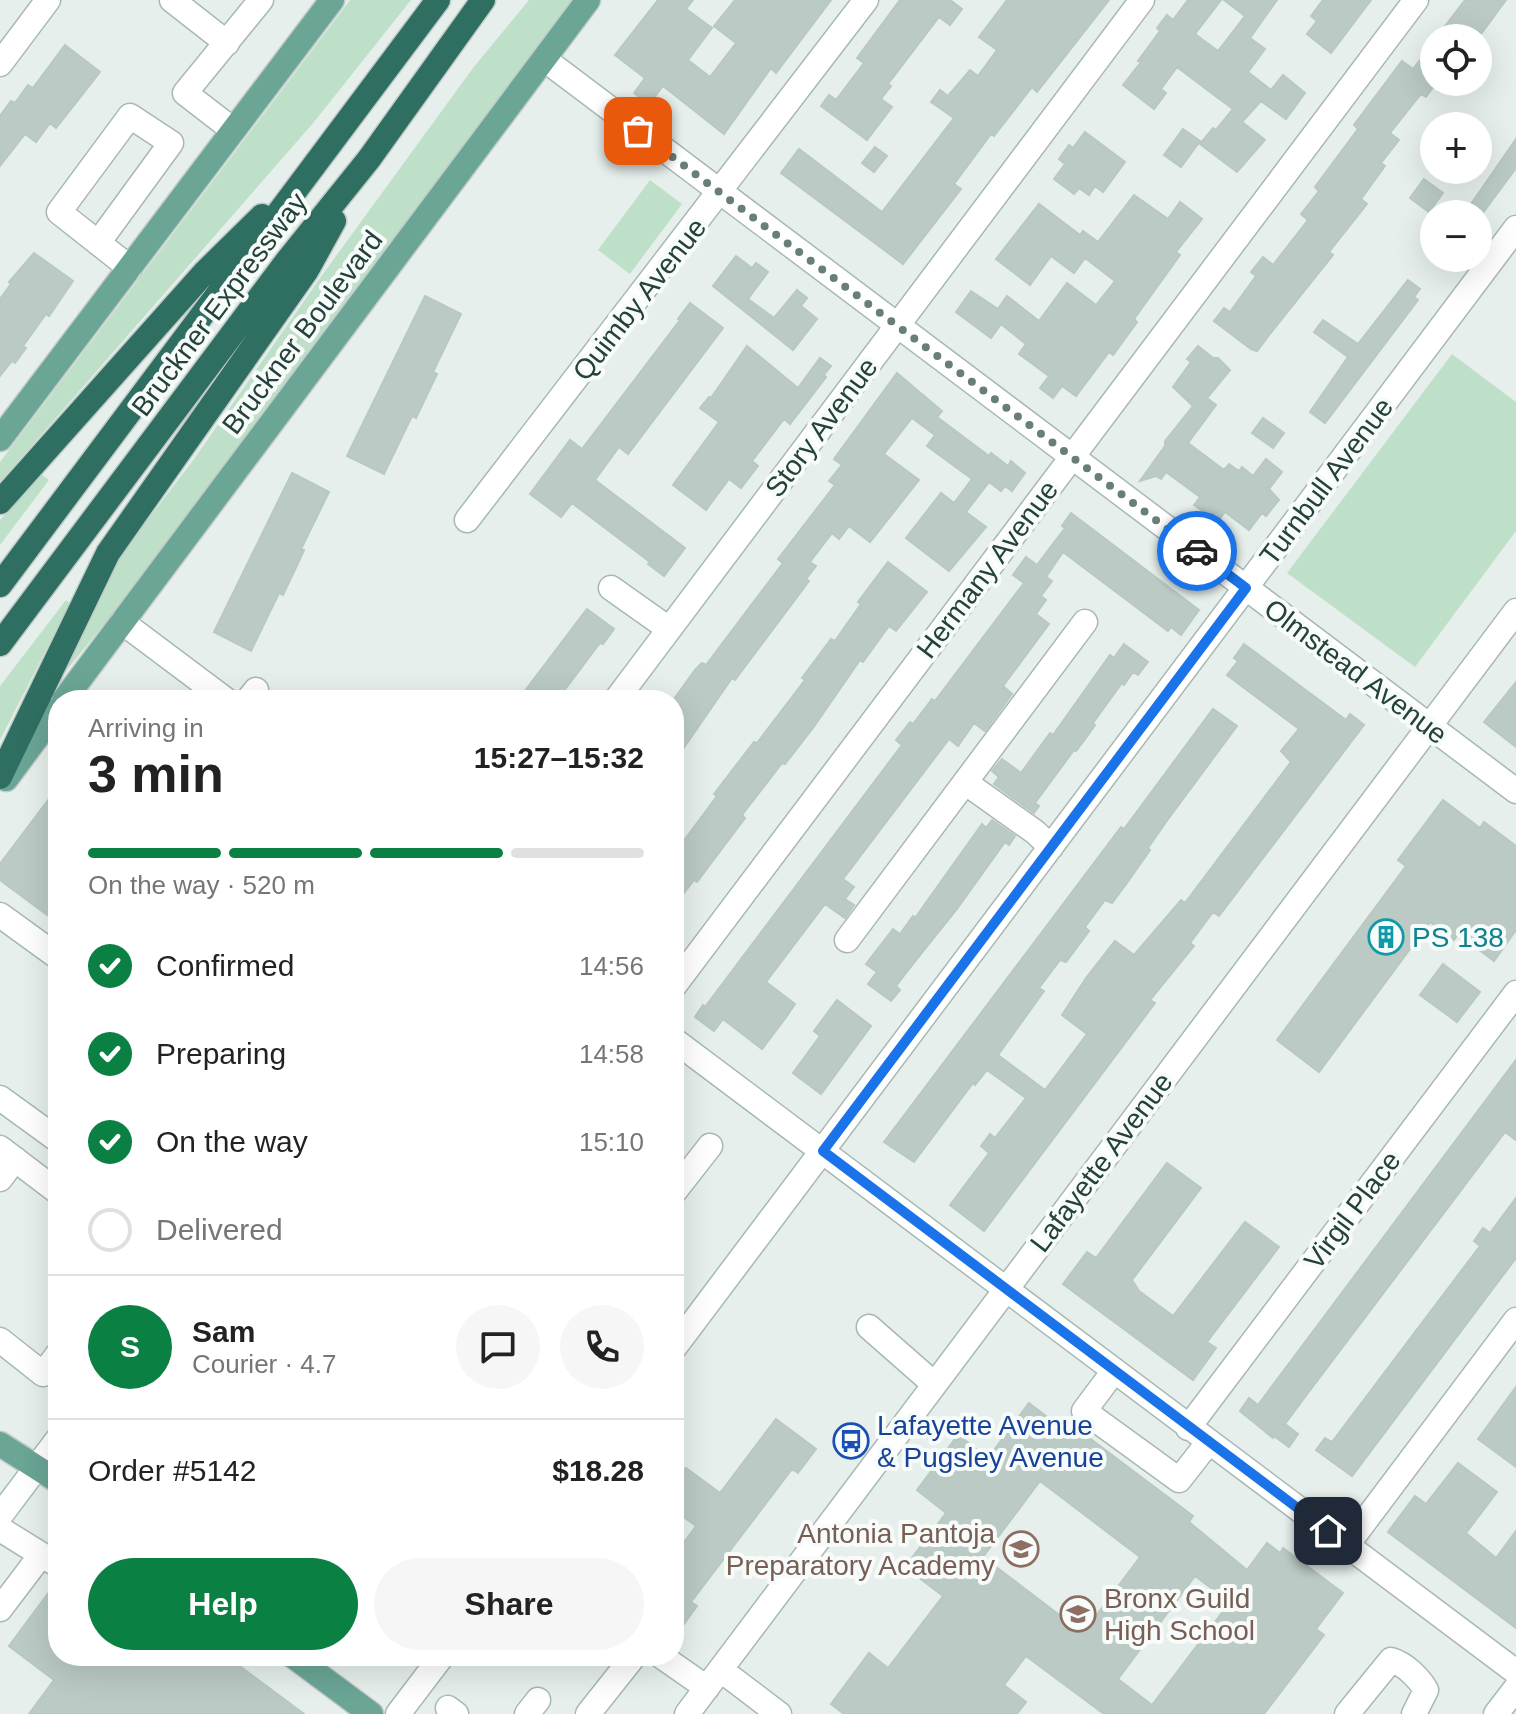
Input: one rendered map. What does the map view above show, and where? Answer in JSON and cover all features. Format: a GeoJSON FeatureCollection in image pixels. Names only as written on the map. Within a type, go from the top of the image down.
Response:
{"type":"FeatureCollection","features":[{"type":"Feature","properties":{"kind":"highway","name":"Bruckner Expressway"},"geometry":{"type":"LineString","coordinates":[[0,585],[438,0]]}},
{"type":"Feature","properties":{"kind":"highway","name":"Bruckner Expressway"},"geometry":{"type":"LineString","coordinates":[[0,644],[287,261],[369,159],[483,0]]}},
{"type":"Feature","properties":{"kind":"highway"},"geometry":{"type":"LineString","coordinates":[[0,502],[205,272],[321,158]]}},
{"type":"Feature","properties":{"kind":"highway"},"geometry":{"type":"LineString","coordinates":[[0,777],[108,553],[307,270],[369,159]]}},
{"type":"Feature","properties":{"kind":"main road"},"geometry":{"type":"LineString","coordinates":[[0,439],[332,0]]}},
{"type":"Feature","properties":{"kind":"main road","name":"Bruckner Boulevard"},"geometry":{"type":"LineString","coordinates":[[71,690],[588,0]]}},
{"type":"Feature","properties":{"kind":"main road"},"geometry":{"type":"LineString","coordinates":[[0,787],[48,722]]}},
{"type":"Feature","properties":{"kind":"main road"},"geometry":{"type":"LineString","coordinates":[[0,1444],[48,1474]]}},
{"type":"Feature","properties":{"kind":"main road"},"geometry":{"type":"LineString","coordinates":[[306,1666],[371,1714]]}},
{"type":"Feature","properties":{"kind":"street"},"geometry":{"type":"LineString","coordinates":[[0,64],[48,0]]}},
{"type":"Feature","properties":{"kind":"street"},"geometry":{"type":"LineString","coordinates":[[172,0],[227,43]]}},
{"type":"Feature","properties":{"kind":"street"},"geometry":{"type":"LineString","coordinates":[[233,130],[185,93],[261,0]]}},
{"type":"Feature","properties":{"kind":"street","name":"Quimby Avenue"},"geometry":{"type":"LineString","coordinates":[[467,520],[721,193],[866,0]]}},
{"type":"Feature","properties":{"kind":"street","name":"Story Avenue"},"geometry":{"type":"LineString","coordinates":[[623,690],[1142,0]]}},
{"type":"Feature","properties":{"kind":"street","name":"Hermany Avenue"},"geometry":{"type":"LineString","coordinates":[[684,973],[1416,0]]}},
{"type":"Feature","properties":{"kind":"street","name":"Olmstead Avenue"},"geometry":{"type":"LineString","coordinates":[[544,59],[1516,791]]}},
{"type":"Feature","properties":{"kind":"street"},"geometry":{"type":"LineString","coordinates":[[98,243],[171,143],[130,116],[59,212],[98,243],[130,268]]}},
{"type":"Feature","properties":{"kind":"street","name":"Turnbull Avenue"},"geometry":{"type":"LineString","coordinates":[[684,1333],[776,1198],[823,1151],[1516,228]]}},
{"type":"Feature","properties":{"kind":"street"},"geometry":{"type":"LineString","coordinates":[[611,588],[669,629]]}},
{"type":"Feature","properties":{"kind":"street","name":"Lafayette Avenue"},"geometry":{"type":"LineString","coordinates":[[691,1713],[934,1384],[1516,611]]}},
{"type":"Feature","properties":{"kind":"street"},"geometry":{"type":"LineString","coordinates":[[122,622],[213,690]]}},
{"type":"Feature","properties":{"kind":"street"},"geometry":{"type":"LineString","coordinates":[[847,940],[1085,622]]}},
{"type":"Feature","properties":{"kind":"street"},"geometry":{"type":"LineString","coordinates":[[966,783],[1051,847]]}},
{"type":"Feature","properties":{"kind":"street"},"geometry":{"type":"LineString","coordinates":[[0,915],[48,950]]}},
{"type":"Feature","properties":{"kind":"street","name":"Virgil Place"},"geometry":{"type":"LineString","coordinates":[[1188,1428],[1516,993]]}},
{"type":"Feature","properties":{"kind":"street"},"geometry":{"type":"LineString","coordinates":[[684,1047],[1516,1672]]}},
{"type":"Feature","properties":{"kind":"street"},"geometry":{"type":"LineString","coordinates":[[0,1098],[48,1133]]}},
{"type":"Feature","properties":{"kind":"street"},"geometry":{"type":"LineString","coordinates":[[684,1179],[710,1146]]}},
{"type":"Feature","properties":{"kind":"street"},"geometry":{"type":"LineString","coordinates":[[0,1179],[7,1153],[48,1184]]}},
{"type":"Feature","properties":{"kind":"street"},"geometry":{"type":"LineString","coordinates":[[1347,1545],[1516,1320]]}},
{"type":"Feature","properties":{"kind":"street"},"geometry":{"type":"LineString","coordinates":[[869,1327],[934,1384]]}},
{"type":"Feature","properties":{"kind":"street"},"geometry":{"type":"LineString","coordinates":[[0,1340],[43,1374],[48,1367]]}},
{"type":"Feature","properties":{"kind":"street"},"geometry":{"type":"LineString","coordinates":[[1114,1371],[1084,1411],[1179,1480],[1208,1443]]}},
{"type":"Feature","properties":{"kind":"street"},"geometry":{"type":"LineString","coordinates":[[0,1516],[48,1452]]}},
{"type":"Feature","properties":{"kind":"street"},"geometry":{"type":"LineString","coordinates":[[0,1529],[48,1559]]}},
{"type":"Feature","properties":{"kind":"street"},"geometry":{"type":"LineString","coordinates":[[0,1609],[48,1561]]}},
{"type":"Feature","properties":{"kind":"street"},"geometry":{"type":"LineString","coordinates":[[1347,1714],[1391,1660],[1421,1681],[1426,1690],[1414,1714]]}},
{"type":"Feature","properties":{"kind":"street"},"geometry":{"type":"LineString","coordinates":[[398,1714],[434,1666]]}},
{"type":"Feature","properties":{"kind":"street"},"geometry":{"type":"LineString","coordinates":[[588,1714],[626,1666]]}},
{"type":"Feature","properties":{"kind":"street"},"geometry":{"type":"LineString","coordinates":[[684,1666],[779,1714]]}},
{"type":"Feature","properties":{"kind":"street"},"geometry":{"type":"LineString","coordinates":[[1496,1714],[1516,1688]]}},
{"type":"Feature","properties":{"kind":"green space"},"geometry":{"type":"Polygon","coordinates":[[[350,0],[411,0],[314,122],[0,482],[0,462],[350,0]]]}},
{"type":"Feature","properties":{"kind":"green space"},"geometry":{"type":"Polygon","coordinates":[[[529,0],[573,0],[124,600],[65,672],[67,654],[124,551],[194,459],[320,278],[473,68],[529,0]]]}},
{"type":"Feature","properties":{"kind":"green space"},"geometry":{"type":"Polygon","coordinates":[[[650,180],[682,204],[630,274],[598,250],[650,180]]]}},
{"type":"Feature","properties":{"kind":"green space"},"geometry":{"type":"Polygon","coordinates":[[[1452,354],[1516,402],[1516,531],[1415,667],[1287,573],[1452,354]]]}},
{"type":"Feature","properties":{"kind":"green space"},"geometry":{"type":"Polygon","coordinates":[[[41,474],[49,480],[0,545],[0,520],[41,474]]]}},
{"type":"Feature","properties":{"kind":"green space"},"geometry":{"type":"Polygon","coordinates":[[[66,600],[70,603],[0,740],[0,686],[66,600]]]}},
{"type":"Feature","properties":{"kind":"building"},"geometry":{"type":"Polygon","coordinates":[[[658,0],[693,0],[686,9],[712,28],[688,60],[710,77],[736,43],[714,26],[735,0],[831,0],[776,73],[771,68],[724,134],[663,86],[649,104],[634,93],[645,78],[615,55],[658,0]]]}},
{"type":"Feature","properties":{"kind":"building"},"geometry":{"type":"Polygon","coordinates":[[[900,0],[950,0],[962,9],[950,25],[939,17],[888,84],[891,86],[881,99],[892,107],[867,140],[821,106],[829,95],[836,100],[864,63],[857,58],[900,0]]]}},
{"type":"Feature","properties":{"kind":"building"},"geometry":{"type":"Polygon","coordinates":[[[1007,0],[1109,0],[1037,92],[1032,87],[994,136],[991,134],[954,184],[961,189],[903,264],[781,173],[799,149],[882,212],[954,118],[931,102],[940,90],[948,96],[970,70],[978,76],[997,50],[979,37],[1007,0]]]}},
{"type":"Feature","properties":{"kind":"building"},"geometry":{"type":"Polygon","coordinates":[[[1188,0],[1221,0],[1195,34],[1218,51],[1245,16],[1224,0],[1277,0],[1250,38],[1265,49],[1248,72],[1271,90],[1283,75],[1305,93],[1286,119],[1261,101],[1242,122],[1265,140],[1237,172],[1200,144],[1233,109],[1177,67],[1161,89],[1166,93],[1154,109],[1123,85],[1160,31],[1157,28],[1167,15],[1173,20],[1188,0]]]}},
{"type":"Feature","properties":{"kind":"building"},"geometry":{"type":"Polygon","coordinates":[[[1323,0],[1371,0],[1331,53],[1307,34],[1317,21],[1311,16],[1323,0]]]}},
{"type":"Feature","properties":{"kind":"building"},"geometry":{"type":"Polygon","coordinates":[[[1465,0],[1506,0],[1488,24],[1447,24],[1465,0]]]}},
{"type":"Feature","properties":{"kind":"building"},"geometry":{"type":"Polygon","coordinates":[[[65,45],[100,72],[56,128],[50,123],[36,142],[25,134],[0,166],[0,116],[11,101],[15,103],[28,85],[33,88],[65,45]]]}},
{"type":"Feature","properties":{"kind":"building"},"geometry":{"type":"Polygon","coordinates":[[[1420,60],[1420,95],[1390,133],[1399,140],[1381,163],[1385,166],[1361,199],[1367,204],[1329,252],[1333,255],[1257,351],[1251,349],[1214,321],[1224,308],[1230,312],[1256,276],[1251,272],[1263,257],[1273,265],[1308,220],[1301,214],[1319,191],[1315,187],[1358,129],[1354,125],[1402,61],[1413,69],[1420,60]]]}},
{"type":"Feature","properties":{"kind":"building"},"geometry":{"type":"Polygon","coordinates":[[[1183,129],[1200,141],[1181,167],[1164,155],[1183,129]]]}},
{"type":"Feature","properties":{"kind":"building"},"geometry":{"type":"Polygon","coordinates":[[[1085,132],[1125,162],[1103,192],[1095,186],[1089,195],[1079,188],[1074,194],[1054,179],[1065,164],[1059,159],[1069,145],[1073,148],[1085,132]]]}},
{"type":"Feature","properties":{"kind":"building"},"geometry":{"type":"Polygon","coordinates":[[[1516,139],[1516,168],[1492,200],[1474,200],[1485,184],[1492,184],[1492,174],[1516,139]]]}},
{"type":"Feature","properties":{"kind":"building"},"geometry":{"type":"Polygon","coordinates":[[[875,147],[887,156],[874,172],[862,163],[875,147]]]}},
{"type":"Feature","properties":{"kind":"building"},"geometry":{"type":"Polygon","coordinates":[[[1420,184],[1431,184],[1443,193],[1438,200],[1420,200],[1420,205],[1410,198],[1420,184]]]}},
{"type":"Feature","properties":{"kind":"building"},"geometry":{"type":"Polygon","coordinates":[[[1134,195],[1168,219],[1180,202],[1202,219],[1176,252],[1180,255],[1134,319],[1137,322],[1113,355],[1109,352],[1076,396],[1062,386],[1053,398],[1040,388],[1049,376],[1019,354],[1026,344],[1001,324],[991,338],[956,312],[971,291],[998,309],[1007,296],[1039,321],[1067,283],[1096,305],[1115,281],[1085,258],[1074,273],[1051,256],[1030,285],[996,259],[1039,204],[1080,235],[1083,231],[1098,242],[1134,195]]]}},
{"type":"Feature","properties":{"kind":"building"},"geometry":{"type":"Polygon","coordinates":[[[34,253],[73,281],[23,346],[26,348],[15,363],[12,361],[0,376],[0,299],[11,284],[9,282],[34,253]]]}},
{"type":"Feature","properties":{"kind":"building"},"geometry":{"type":"Polygon","coordinates":[[[736,256],[752,268],[756,263],[768,272],[748,299],[774,318],[797,290],[807,298],[801,306],[817,319],[793,350],[713,286],[736,256]]]}},
{"type":"Feature","properties":{"kind":"building"},"geometry":{"type":"Polygon","coordinates":[[[1408,280],[1420,289],[1414,297],[1418,300],[1325,423],[1310,412],[1348,357],[1314,332],[1323,320],[1358,344],[1408,280]]]}},
{"type":"Feature","properties":{"kind":"building"},"geometry":{"type":"Polygon","coordinates":[[[425,296],[461,314],[433,372],[437,374],[416,418],[412,416],[384,474],[347,456],[425,296]]]}},
{"type":"Feature","properties":{"kind":"building"},"geometry":{"type":"Polygon","coordinates":[[[690,303],[723,328],[628,454],[619,447],[595,480],[685,548],[664,576],[572,503],[561,517],[530,494],[570,440],[582,449],[690,303]]]}},
{"type":"Feature","properties":{"kind":"building"},"geometry":{"type":"Polygon","coordinates":[[[747,346],[798,388],[820,358],[831,366],[790,424],[784,419],[752,461],[758,466],[741,488],[729,479],[706,510],[673,485],[719,422],[700,408],[711,398],[747,346]]]}},
{"type":"Feature","properties":{"kind":"building"},"geometry":{"type":"Polygon","coordinates":[[[1198,346],[1230,370],[1207,398],[1216,405],[1188,443],[1224,470],[1229,464],[1239,471],[1242,467],[1253,476],[1266,459],[1282,472],[1269,489],[1279,500],[1266,516],[1262,513],[1249,530],[1225,512],[1217,522],[1194,505],[1200,497],[1166,472],[1161,479],[1156,476],[1140,481],[1165,446],[1165,441],[1193,406],[1173,387],[1191,362],[1187,359],[1198,346]]]}},
{"type":"Feature","properties":{"kind":"building"},"geometry":{"type":"Polygon","coordinates":[[[897,373],[942,411],[937,417],[989,456],[991,453],[1008,466],[1011,461],[1025,473],[1012,491],[1005,486],[1001,491],[989,482],[966,512],[986,527],[949,571],[906,538],[941,493],[954,503],[972,479],[927,446],[935,435],[912,418],[884,454],[919,480],[870,542],[849,526],[839,539],[832,533],[810,562],[816,566],[806,579],[809,581],[735,680],[732,678],[684,748],[684,690],[681,690],[702,663],[706,665],[783,563],[778,559],[835,485],[829,481],[842,465],[834,459],[897,373]]]}},
{"type":"Feature","properties":{"kind":"building"},"geometry":{"type":"Polygon","coordinates":[[[1263,418],[1284,433],[1273,448],[1252,433],[1263,418]]]}},
{"type":"Feature","properties":{"kind":"building"},"geometry":{"type":"Polygon","coordinates":[[[292,473],[329,492],[283,595],[279,593],[251,651],[214,632],[292,473]]]}},
{"type":"Feature","properties":{"kind":"building"},"geometry":{"type":"Polygon","coordinates":[[[1071,513],[1199,610],[1181,635],[1171,627],[1168,631],[1063,552],[1046,577],[1052,581],[1041,596],[1046,600],[1036,614],[1049,624],[1003,686],[1012,694],[985,731],[974,723],[958,746],[949,739],[843,879],[854,887],[845,899],[854,905],[845,918],[825,904],[766,982],[795,1004],[787,1016],[762,1049],[723,1019],[714,1031],[695,1017],[703,1005],[705,1007],[902,745],[896,740],[932,699],[935,701],[1024,583],[1013,575],[1026,557],[1037,565],[1065,528],[1062,526],[1071,513]]]}},
{"type":"Feature","properties":{"kind":"building"},"geometry":{"type":"Polygon","coordinates":[[[888,562],[927,592],[896,631],[889,626],[863,662],[860,660],[813,728],[742,815],[745,818],[697,882],[694,880],[684,893],[684,841],[717,796],[714,794],[805,680],[802,678],[831,639],[835,641],[861,604],[858,602],[888,562]]]}},
{"type":"Feature","properties":{"kind":"building"},"geometry":{"type":"Polygon","coordinates":[[[587,609],[614,629],[565,690],[526,690],[587,609]]]}},
{"type":"Feature","properties":{"kind":"building"},"geometry":{"type":"Polygon","coordinates":[[[1124,644],[1148,662],[1138,675],[1133,672],[1124,685],[1122,683],[1086,738],[1035,803],[1039,806],[1034,813],[994,784],[999,777],[992,771],[1002,759],[1021,773],[1050,733],[1053,735],[1110,655],[1114,658],[1124,644]]]}},
{"type":"Feature","properties":{"kind":"building"},"geometry":{"type":"Polygon","coordinates":[[[1244,644],[1346,720],[1350,714],[1364,725],[1219,916],[1213,912],[1190,943],[1194,946],[1150,1000],[1155,1003],[984,1231],[950,1205],[989,1153],[981,1146],[990,1134],[995,1138],[1026,1098],[987,1070],[975,1085],[973,1083],[914,1162],[884,1142],[1213,709],[1237,726],[1166,822],[1112,903],[1105,900],[1085,927],[1089,931],[1066,962],[1060,960],[1039,988],[1044,991],[998,1055],[1045,1090],[1087,1034],[1062,1015],[1086,978],[1115,941],[1134,955],[1181,900],[1185,903],[1291,762],[1281,751],[1299,729],[1227,675],[1238,661],[1234,658],[1244,644]]]}},
{"type":"Feature","properties":{"kind":"building"},"geometry":{"type":"Polygon","coordinates":[[[1516,682],[1516,747],[1484,722],[1516,682]]]}},
{"type":"Feature","properties":{"kind":"building"},"geometry":{"type":"Polygon","coordinates":[[[48,800],[48,916],[0,880],[0,864],[48,800]]]}},
{"type":"Feature","properties":{"kind":"building","name":"PS 138"},"geometry":{"type":"Polygon","coordinates":[[[1443,800],[1480,828],[1484,822],[1516,846],[1516,930],[1494,961],[1458,934],[1454,940],[1430,922],[1319,1072],[1277,1040],[1406,866],[1398,860],[1443,800]]]}},
{"type":"Feature","properties":{"kind":"building"},"geometry":{"type":"Polygon","coordinates":[[[992,820],[1015,836],[1009,845],[1005,842],[896,986],[900,990],[891,1001],[868,984],[877,972],[866,964],[893,929],[900,934],[913,916],[915,918],[982,824],[986,828],[992,820]]]}},
{"type":"Feature","properties":{"kind":"building"},"geometry":{"type":"Polygon","coordinates":[[[1443,964],[1480,992],[1457,1022],[1420,995],[1443,964]]]}},
{"type":"Feature","properties":{"kind":"building"},"geometry":{"type":"Polygon","coordinates":[[[837,1000],[871,1026],[821,1094],[793,1073],[820,1036],[814,1031],[837,1000]]]}},
{"type":"Feature","properties":{"kind":"building"},"geometry":{"type":"Polygon","coordinates":[[[1516,1060],[1516,1140],[1505,1132],[1285,1424],[1298,1434],[1289,1447],[1273,1438],[1240,1411],[1249,1398],[1258,1405],[1516,1060]]]}},
{"type":"Feature","properties":{"kind":"building"},"geometry":{"type":"Polygon","coordinates":[[[1167,1163],[1201,1188],[1132,1280],[1139,1291],[1173,1316],[1245,1222],[1279,1247],[1207,1342],[1216,1348],[1193,1380],[1063,1284],[1087,1252],[1096,1258],[1167,1163]]]}},
{"type":"Feature","properties":{"kind":"building"},"geometry":{"type":"Polygon","coordinates":[[[1516,1198],[1516,1258],[1352,1476],[1316,1450],[1325,1438],[1332,1442],[1480,1246],[1474,1241],[1483,1228],[1490,1233],[1516,1198]]]}},
{"type":"Feature","properties":{"kind":"building"},"geometry":{"type":"Polygon","coordinates":[[[1516,1387],[1516,1467],[1478,1439],[1516,1387]]]}},
{"type":"Feature","properties":{"kind":"building"},"geometry":{"type":"Polygon","coordinates":[[[1029,1403],[1059,1426],[1064,1419],[1193,1516],[1189,1522],[1247,1570],[1267,1543],[1280,1553],[1283,1548],[1343,1593],[1316,1629],[1324,1635],[1264,1714],[1104,1714],[1026,1656],[1004,1685],[1026,1702],[1017,1714],[844,1714],[831,1704],[869,1653],[888,1668],[943,1596],[905,1567],[946,1513],[917,1490],[958,1435],[988,1458],[1029,1403]],[[1040,1481],[983,1557],[1083,1633],[1140,1557],[1040,1481]],[[1195,1576],[1118,1679],[1152,1705],[1230,1602],[1195,1576]]]}},
{"type":"Feature","properties":{"kind":"building"},"geometry":{"type":"Polygon","coordinates":[[[776,1419],[816,1449],[798,1473],[792,1469],[691,1602],[697,1606],[684,1624],[684,1542],[696,1526],[684,1517],[684,1471],[686,1468],[720,1493],[776,1419]]]}},
{"type":"Feature","properties":{"kind":"building"},"geometry":{"type":"Polygon","coordinates":[[[1458,1463],[1497,1492],[1466,1533],[1496,1558],[1516,1531],[1516,1628],[1388,1532],[1415,1496],[1426,1504],[1458,1463]]]}},
{"type":"Feature","properties":{"kind":"building"},"geometry":{"type":"Polygon","coordinates":[[[48,1593],[48,1666],[239,1666],[304,1714],[29,1714],[54,1680],[9,1646],[48,1593]]]}},
{"type":"Feature","properties":{"kind":"way so far"},"geometry":{"type":"LineString","coordinates":[[638,131],[1197,551]]}},
{"type":"Feature","properties":{"kind":"place","name":"PS 138"},"geometry":{"type":"Point","coordinates":[1386,937]}},
{"type":"Feature","properties":{"kind":"place","name":"Lafayette Avenue & Pugsley Avenue"},"geometry":{"type":"Point","coordinates":[851,1441]}},
{"type":"Feature","properties":{"kind":"place","name":"Antonia Pantoja Preparatory Academy"},"geometry":{"type":"Point","coordinates":[1021,1549]}},
{"type":"Feature","properties":{"kind":"place","name":"Bronx Guild High School"},"geometry":{"type":"Point","coordinates":[1078,1614]}},
{"type":"Feature","properties":{"kind":"route"},"geometry":{"type":"LineString","coordinates":[[1197,551],[1246,588],[823,1151],[1328,1531]]}}]}
